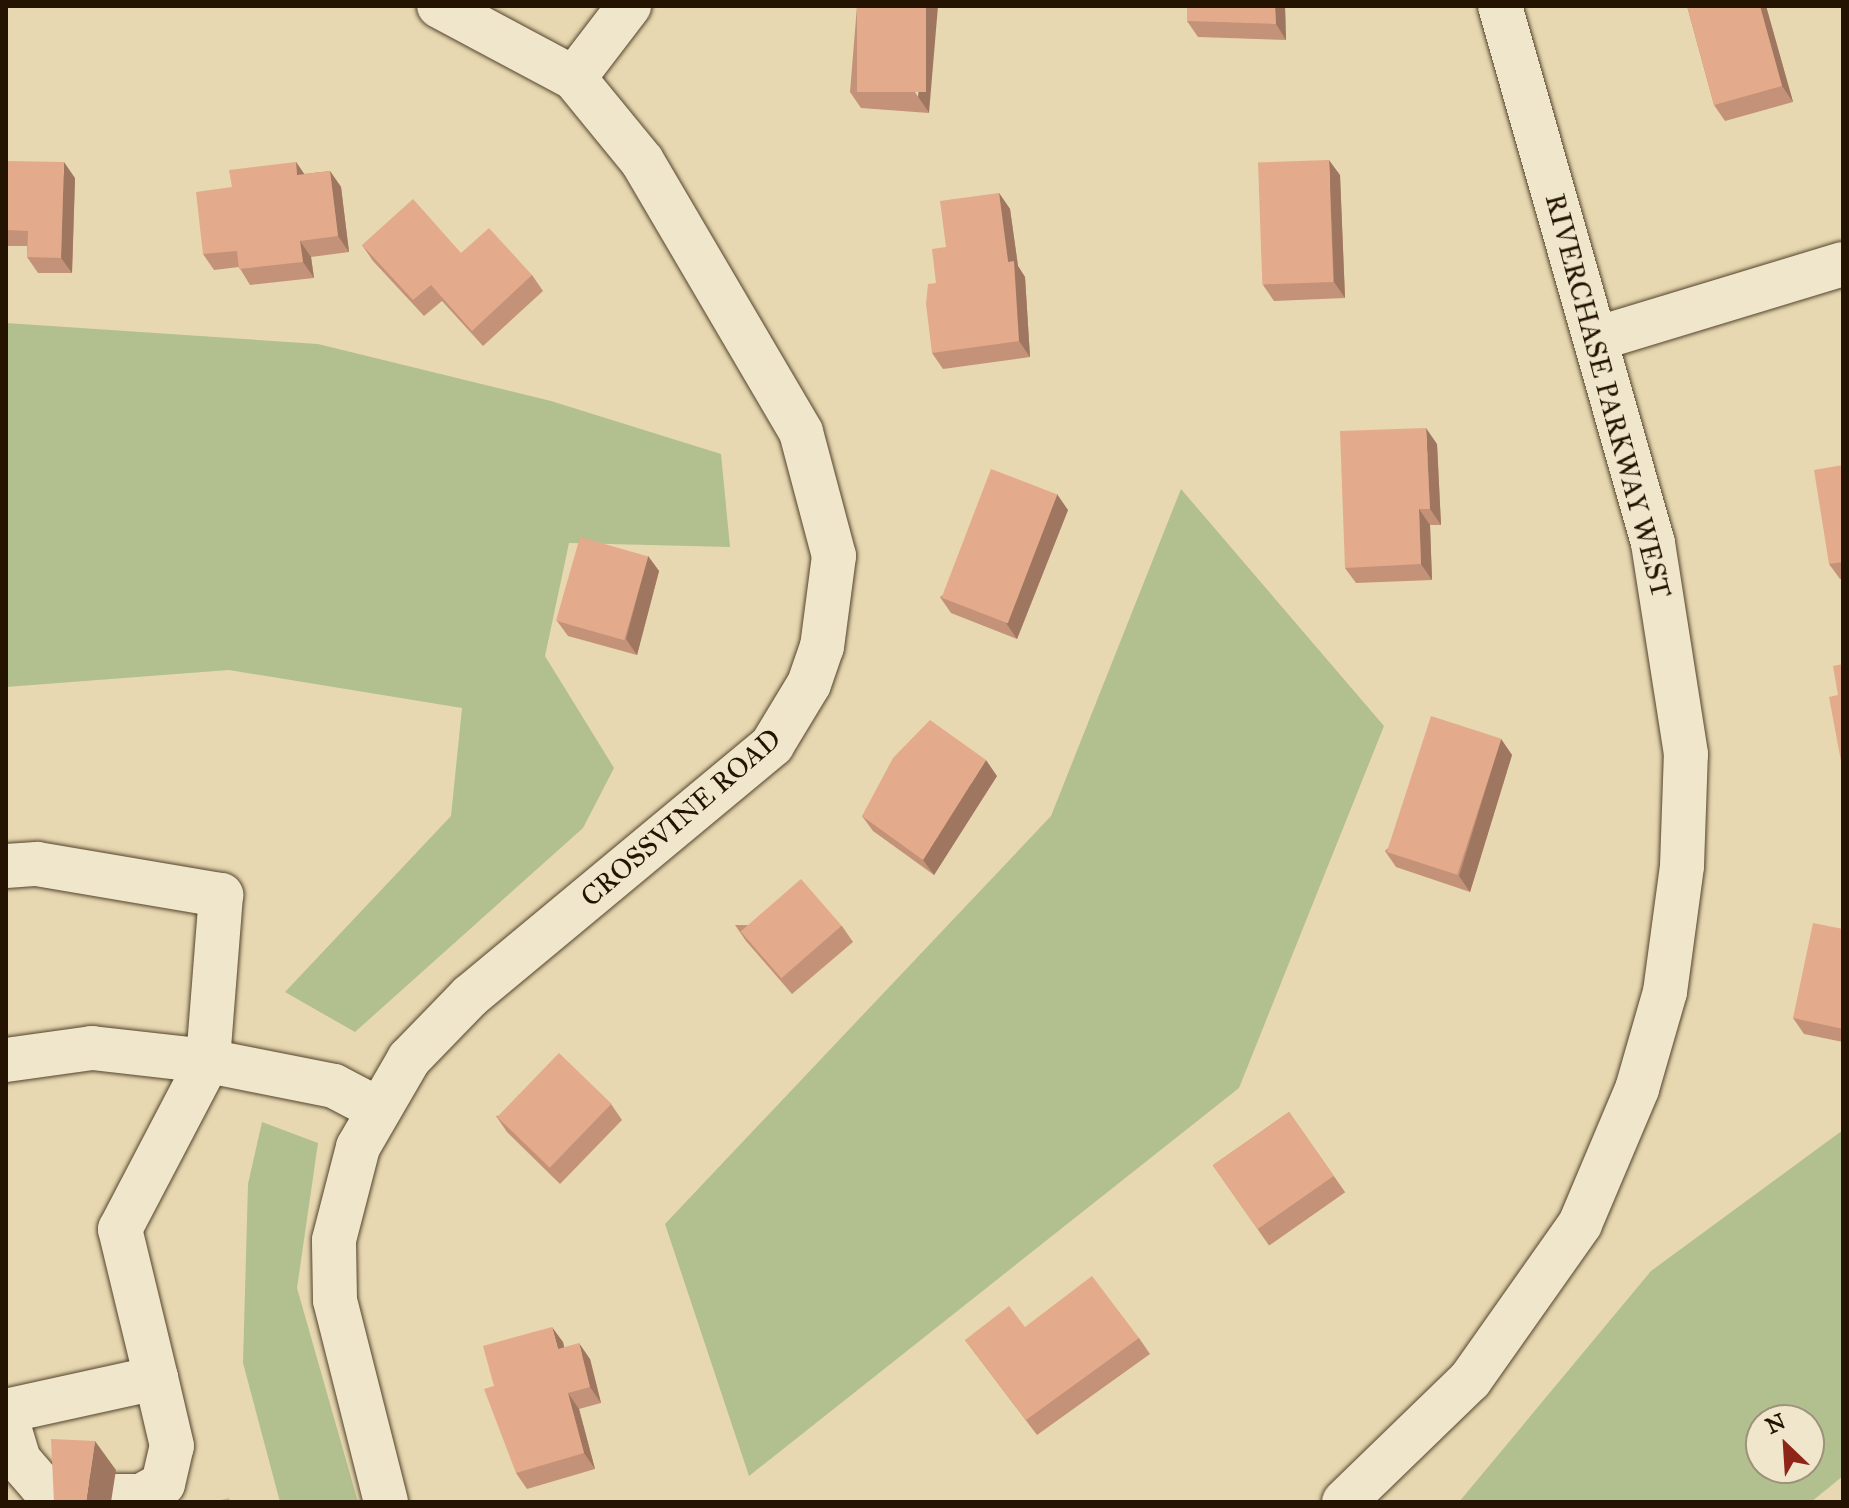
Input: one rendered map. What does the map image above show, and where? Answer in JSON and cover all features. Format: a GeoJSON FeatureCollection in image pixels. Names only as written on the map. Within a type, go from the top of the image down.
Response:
{"type":"FeatureCollection","features":[{"type":"Feature","properties":{"kind":"street"},"geometry":{"type":"LineString","coordinates":[[574,78],[629,6]]}},
{"type":"Feature","properties":{"kind":"street","name":"RIVERCHASE PARKWAY WEST"},"geometry":{"type":"LineString","coordinates":[[1344,1502],[1470,1380],[1542,1284],[1610,1157],[1665,992],[1682,866],[1686,754],[1653,543],[1500,6]]}},
{"type":"Feature","properties":{"kind":"street","name":"CROSSVINE ROAD"},"geometry":{"type":"LineString","coordinates":[[386,1502],[335,1300],[334,1240],[358,1147],[409,1059],[470,996],[772,745],[809,684],[831,601],[834,556],[801,432],[685,226],[574,78],[461,10]]}},
{"type":"Feature","properties":{"kind":"street"},"geometry":{"type":"LineString","coordinates":[[1596,339],[1843,264]]}},
{"type":"Feature","properties":{"kind":"street"},"geometry":{"type":"LineString","coordinates":[[6,866],[37,864],[221,895],[208,1061],[120,1229],[172,1446],[168,1469],[153,1491],[115,1496]]}},
{"type":"Feature","properties":{"kind":"street"},"geometry":{"type":"LineString","coordinates":[[6,1060],[92,1048],[208,1061],[334,1086],[378,1109]]}},
{"type":"Feature","properties":{"kind":"street"},"geometry":{"type":"LineString","coordinates":[[70,1493],[40,1484],[19,1460],[6,1414],[156,1378]]}},
{"type":"Feature","properties":{"kind":"green space"},"geometry":{"type":"Polygon","coordinates":[[[6,323],[318,344],[551,401],[721,454],[730,547],[569,543],[545,656],[614,768],[583,828],[355,1032],[285,992],[451,816],[462,708],[229,670],[6,687],[6,323]]]}},
{"type":"Feature","properties":{"kind":"green space"},"geometry":{"type":"Polygon","coordinates":[[[1181,489],[1384,726],[1239,1088],[749,1476],[665,1224],[1051,816],[1181,489]]]}},
{"type":"Feature","properties":{"kind":"green space"},"geometry":{"type":"Polygon","coordinates":[[[262,1122],[318,1143],[297,1288],[358,1502],[280,1502],[243,1363],[248,1184],[262,1122]]]}},
{"type":"Feature","properties":{"kind":"green space"},"geometry":{"type":"Polygon","coordinates":[[[1843,1130],[1843,1476],[1811,1502],[1459,1502],[1651,1271],[1843,1130]]]}},
{"type":"Feature","properties":{"kind":"building"},"geometry":{"type":"Polygon","coordinates":[[[857,6],[926,6],[926,92],[857,92],[857,6]]]}},
{"type":"Feature","properties":{"kind":"building"},"geometry":{"type":"Polygon","coordinates":[[[1187,6],[1275,6],[1276,24],[1187,21],[1187,6]]]}},
{"type":"Feature","properties":{"kind":"building"},"geometry":{"type":"Polygon","coordinates":[[[1687,6],[1760,6],[1782,86],[1714,105],[1687,6]]]}},
{"type":"Feature","properties":{"kind":"building"},"geometry":{"type":"Polygon","coordinates":[[[1329,160],[1333,282],[1262,284],[1258,162],[1329,160]]]}},
{"type":"Feature","properties":{"kind":"building"},"geometry":{"type":"Polygon","coordinates":[[[6,161],[64,162],[61,258],[27,257],[28,231],[6,230],[6,161]]]}},
{"type":"Feature","properties":{"kind":"building"},"geometry":{"type":"Polygon","coordinates":[[[296,162],[297,175],[330,171],[338,236],[300,241],[303,262],[239,269],[237,251],[203,254],[196,192],[232,187],[229,170],[296,162]]]}},
{"type":"Feature","properties":{"kind":"building"},"geometry":{"type":"Polygon","coordinates":[[[999,193],[1008,262],[1014,261],[1019,341],[932,353],[926,304],[928,284],[936,283],[932,249],[946,247],[940,201],[999,193]]]}},
{"type":"Feature","properties":{"kind":"building"},"geometry":{"type":"Polygon","coordinates":[[[413,199],[461,253],[489,228],[532,275],[472,331],[431,285],[413,300],[362,245],[413,199]]]}},
{"type":"Feature","properties":{"kind":"building"},"geometry":{"type":"Polygon","coordinates":[[[1426,428],[1430,509],[1419,509],[1421,564],[1345,568],[1340,431],[1426,428]]]}},
{"type":"Feature","properties":{"kind":"building"},"geometry":{"type":"Polygon","coordinates":[[[1843,465],[1843,562],[1829,564],[1814,470],[1843,465]]]}},
{"type":"Feature","properties":{"kind":"building"},"geometry":{"type":"Polygon","coordinates":[[[991,469],[1057,494],[1008,623],[942,598],[991,469]]]}},
{"type":"Feature","properties":{"kind":"building"},"geometry":{"type":"Polygon","coordinates":[[[580,537],[648,557],[624,640],[556,621],[580,537]]]}},
{"type":"Feature","properties":{"kind":"building"},"geometry":{"type":"Polygon","coordinates":[[[1843,664],[1843,772],[1829,697],[1838,695],[1833,666],[1843,664]]]}},
{"type":"Feature","properties":{"kind":"building"},"geometry":{"type":"Polygon","coordinates":[[[1431,716],[1501,739],[1457,875],[1387,852],[1431,716]]]}},
{"type":"Feature","properties":{"kind":"building"},"geometry":{"type":"Polygon","coordinates":[[[930,720],[986,760],[923,860],[862,816],[893,758],[930,720]]]}},
{"type":"Feature","properties":{"kind":"building"},"geometry":{"type":"Polygon","coordinates":[[[801,879],[842,926],[781,978],[741,931],[801,879]]]}},
{"type":"Feature","properties":{"kind":"building"},"geometry":{"type":"Polygon","coordinates":[[[1813,923],[1843,929],[1843,1029],[1793,1018],[1813,923]]]}},
{"type":"Feature","properties":{"kind":"building"},"geometry":{"type":"Polygon","coordinates":[[[559,1053],[612,1104],[550,1168],[497,1117],[559,1053]]]}},
{"type":"Feature","properties":{"kind":"building"},"geometry":{"type":"Polygon","coordinates":[[[1289,1112],[1334,1176],[1258,1229],[1213,1165],[1289,1112]]]}},
{"type":"Feature","properties":{"kind":"building"},"geometry":{"type":"Polygon","coordinates":[[[1092,1276],[1139,1338],[1026,1420],[965,1340],[1009,1306],[1025,1327],[1092,1276]]]}},
{"type":"Feature","properties":{"kind":"building"},"geometry":{"type":"Polygon","coordinates":[[[552,1327],[558,1349],[579,1343],[590,1387],[568,1393],[584,1453],[516,1473],[484,1389],[494,1386],[483,1346],[552,1327]]]}},
{"type":"Feature","properties":{"kind":"building"},"geometry":{"type":"Polygon","coordinates":[[[51,1439],[95,1441],[86,1502],[54,1502],[51,1439]]]}}]}
